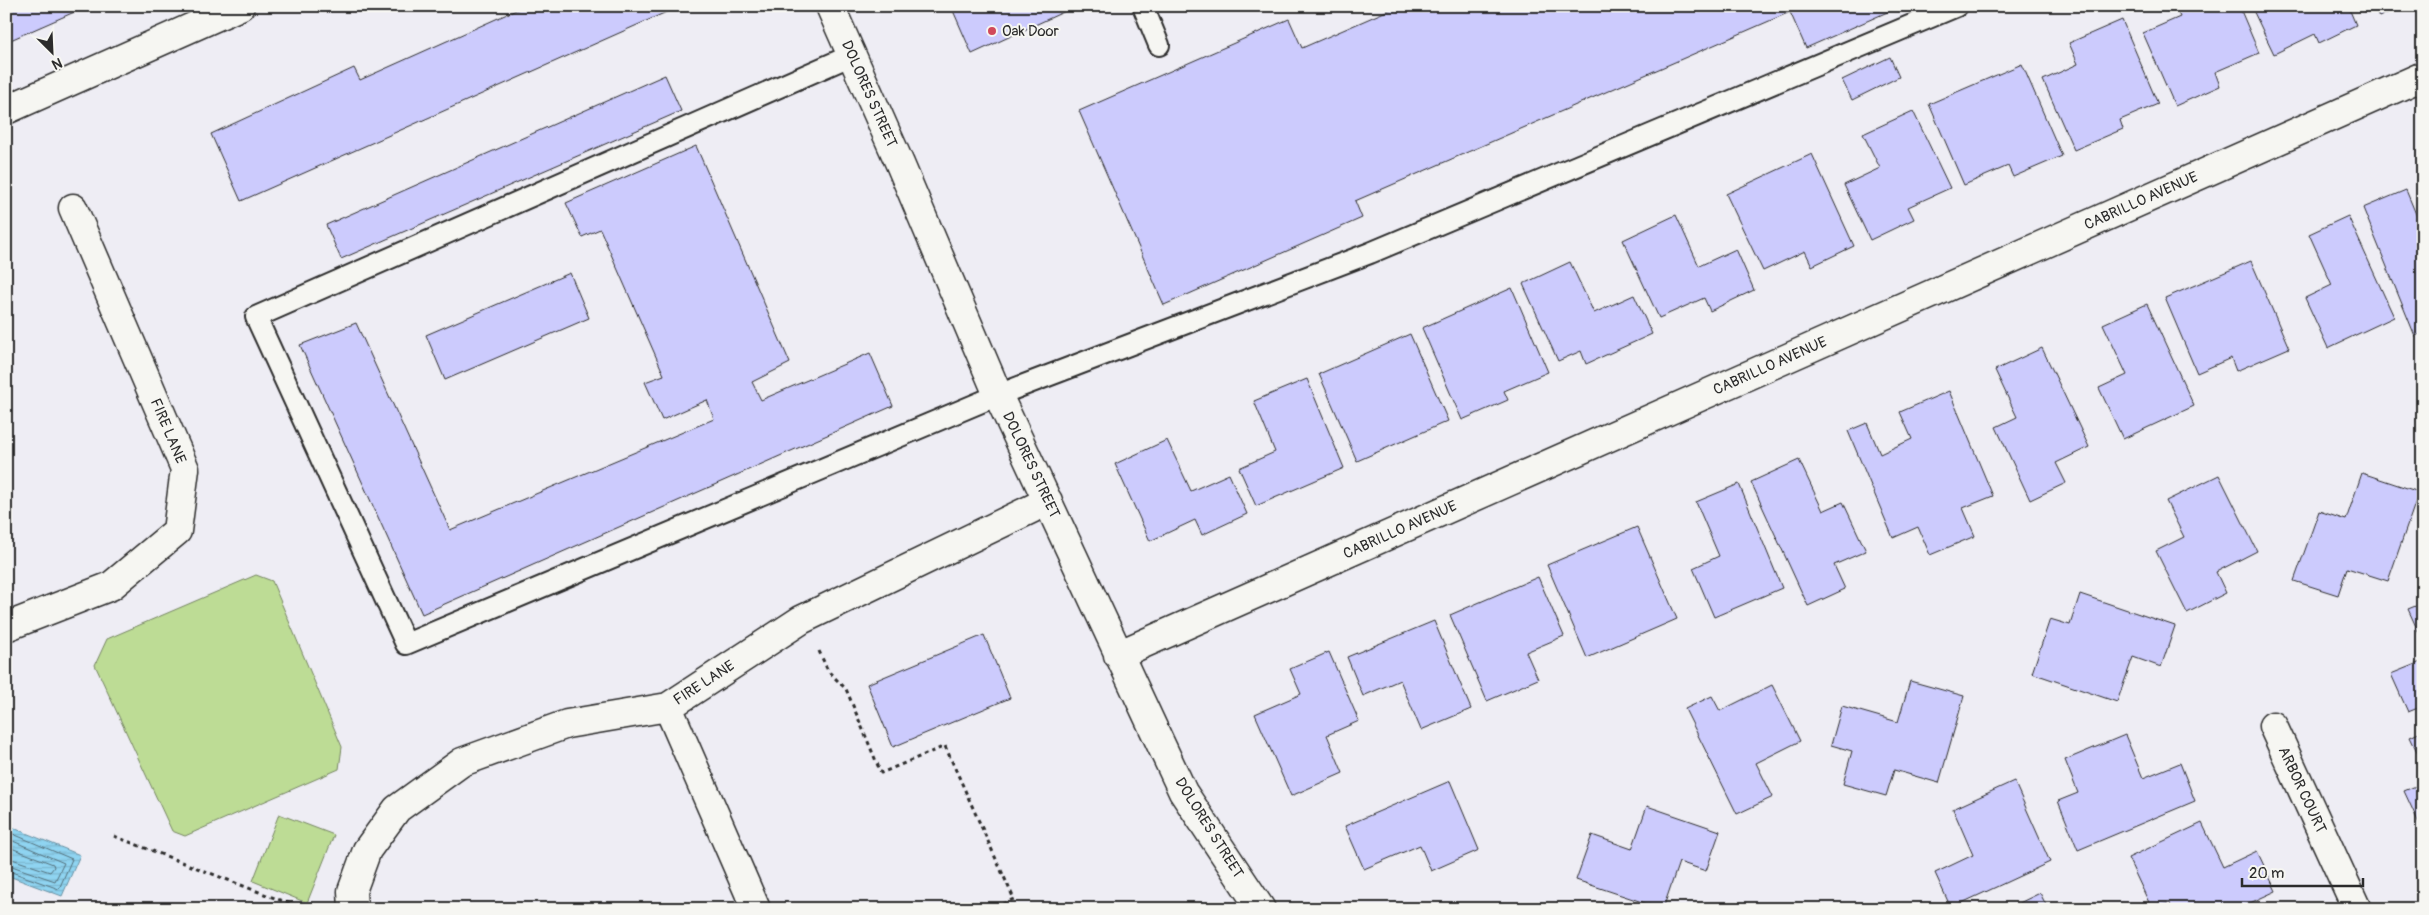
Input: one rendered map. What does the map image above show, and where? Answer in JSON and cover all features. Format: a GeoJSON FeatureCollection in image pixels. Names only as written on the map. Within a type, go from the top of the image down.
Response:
{"type":"FeatureCollection","features":[{"type":"Feature","properties":{"kind":"street"},"geometry":{"type":"LineString","coordinates":[[6,110],[240,6]]}},
{"type":"Feature","properties":{"kind":"street","name":"DOLORES STREET"},"geometry":{"type":"LineString","coordinates":[[830,6],[998,395],[1183,792],[1260,909]]}},
{"type":"Feature","properties":{"kind":"street","name":"CABRILLO AVENUE"},"geometry":{"type":"LineString","coordinates":[[1118,655],[2423,76]]}},
{"type":"Feature","properties":{"kind":"street","name":"FIRE LANE"},"geometry":{"type":"LineString","coordinates":[[6,627],[111,586],[177,531],[184,469],[73,208]]}},
{"type":"Feature","properties":{"kind":"street","name":"FIRE LANE"},"geometry":{"type":"LineString","coordinates":[[353,909],[352,891],[367,850],[397,809],[462,762],[567,724],[668,707],[801,620],[1048,501]]}},
{"type":"Feature","properties":{"kind":"street"},"geometry":{"type":"LineString","coordinates":[[668,707],[756,909]]}},
{"type":"Feature","properties":{"kind":"street","name":"ARBOR COURT"},"geometry":{"type":"LineString","coordinates":[[2273,726],[2356,909]]}},
{"type":"Feature","properties":{"kind":"lane"},"geometry":{"type":"LineString","coordinates":[[1143,6],[1158,44]]}},
{"type":"Feature","properties":{"kind":"lane"},"geometry":{"type":"LineString","coordinates":[[852,55],[256,317],[406,644],[998,395],[1370,253],[1957,6]]}},
{"type":"Feature","properties":{"kind":"path"},"geometry":{"type":"LineString","coordinates":[[801,620],[813,637],[828,670],[846,689],[881,773],[945,746],[1014,899],[992,909]]}},
{"type":"Feature","properties":{"kind":"path"},"geometry":{"type":"LineString","coordinates":[[114,836],[303,909]]}},
{"type":"Feature","properties":{"kind":"green space"},"geometry":{"type":"Polygon","coordinates":[[[256,575],[272,581],[342,747],[339,769],[185,836],[172,831],[95,665],[107,639],[256,575]]]}},
{"type":"Feature","properties":{"kind":"green space"},"geometry":{"type":"Polygon","coordinates":[[[279,814],[334,835],[307,903],[253,881],[279,814]]]}},
{"type":"Feature","properties":{"kind":"water"},"geometry":{"type":"Polygon","coordinates":[[[6,825],[80,855],[62,896],[6,875],[6,825]]]}},
{"type":"Feature","properties":{"kind":"building"},"geometry":{"type":"Polygon","coordinates":[[[6,6],[88,6],[6,42],[6,6]]]}},
{"type":"Feature","properties":{"kind":"building"},"geometry":{"type":"Polygon","coordinates":[[[525,6],[680,6],[241,201],[211,134],[354,68],[360,80],[525,6]]]}},
{"type":"Feature","properties":{"kind":"building","name":"Oak Door"},"geometry":{"type":"Polygon","coordinates":[[[951,6],[1071,6],[1072,8],[972,54],[951,6]]]}},
{"type":"Feature","properties":{"kind":"building"},"geometry":{"type":"Polygon","coordinates":[[[1398,6],[1901,6],[1806,48],[1790,12],[1355,201],[1362,218],[1164,305],[1079,111],[1289,19],[1302,48],[1398,6]]]}},
{"type":"Feature","properties":{"kind":"building"},"geometry":{"type":"Polygon","coordinates":[[[2175,6],[2239,6],[2259,53],[2215,72],[2220,86],[2175,106],[2143,33],[2180,17],[2175,6]]]}},
{"type":"Feature","properties":{"kind":"building"},"geometry":{"type":"Polygon","coordinates":[[[2251,6],[2348,6],[2356,25],[2319,43],[2315,34],[2274,54],[2251,6]]]}},
{"type":"Feature","properties":{"kind":"building"},"geometry":{"type":"Polygon","coordinates":[[[2374,6],[2402,6],[2379,17],[2374,6]]]}},
{"type":"Feature","properties":{"kind":"building"},"geometry":{"type":"Polygon","coordinates":[[[2122,20],[2158,104],[2120,120],[2123,129],[2074,150],[2043,80],[2078,64],[2069,43],[2122,20]]]}},
{"type":"Feature","properties":{"kind":"building"},"geometry":{"type":"Polygon","coordinates":[[[1890,57],[1899,77],[1852,100],[1842,80],[1890,57]]]}},
{"type":"Feature","properties":{"kind":"building"},"geometry":{"type":"Polygon","coordinates":[[[2022,64],[2062,156],[2013,177],[2008,166],[1964,185],[1929,104],[2022,64]]]}},
{"type":"Feature","properties":{"kind":"building"},"geometry":{"type":"Polygon","coordinates":[[[665,75],[681,111],[341,259],[326,225],[665,75]]]}},
{"type":"Feature","properties":{"kind":"building"},"geometry":{"type":"Polygon","coordinates":[[[1913,111],[1950,188],[1908,207],[1914,219],[1870,240],[1844,185],[1880,168],[1863,134],[1913,111]]]}},
{"type":"Feature","properties":{"kind":"building"},"geometry":{"type":"Polygon","coordinates":[[[696,146],[790,363],[752,382],[761,400],[870,353],[893,406],[422,614],[300,345],[356,323],[450,530],[714,419],[707,400],[662,420],[645,382],[664,375],[600,229],[582,237],[566,203],[696,146]]]}},
{"type":"Feature","properties":{"kind":"building"},"geometry":{"type":"Polygon","coordinates":[[[1812,154],[1854,246],[1812,266],[1805,251],[1763,271],[1726,194],[1812,154]]]}},
{"type":"Feature","properties":{"kind":"building"},"geometry":{"type":"Polygon","coordinates":[[[2406,190],[2423,231],[2423,333],[2415,336],[2363,208],[2406,190]]]}},
{"type":"Feature","properties":{"kind":"building"},"geometry":{"type":"Polygon","coordinates":[[[1676,215],[1699,266],[1736,249],[1754,290],[1710,311],[1704,298],[1659,318],[1623,240],[1676,215]]]}},
{"type":"Feature","properties":{"kind":"building"},"geometry":{"type":"Polygon","coordinates":[[[2348,216],[2394,317],[2328,348],[2305,298],[2332,285],[2309,234],[2348,216]]]}},
{"type":"Feature","properties":{"kind":"building"},"geometry":{"type":"Polygon","coordinates":[[[2251,261],[2289,348],[2236,371],[2231,358],[2197,373],[2165,298],[2251,261]]]}},
{"type":"Feature","properties":{"kind":"building"},"geometry":{"type":"Polygon","coordinates":[[[1570,262],[1594,313],[1634,295],[1652,334],[1586,364],[1581,351],[1558,361],[1523,284],[1570,262]]]}},
{"type":"Feature","properties":{"kind":"building"},"geometry":{"type":"Polygon","coordinates":[[[570,273],[589,318],[445,380],[426,335],[570,273]]]}},
{"type":"Feature","properties":{"kind":"building"},"geometry":{"type":"Polygon","coordinates":[[[1512,288],[1548,372],[1504,391],[1508,400],[1462,420],[1422,328],[1512,288]]]}},
{"type":"Feature","properties":{"kind":"building"},"geometry":{"type":"Polygon","coordinates":[[[2147,304],[2194,406],[2123,439],[2099,388],[2127,375],[2103,324],[2147,304]]]}},
{"type":"Feature","properties":{"kind":"building"},"geometry":{"type":"Polygon","coordinates":[[[1410,334],[1448,421],[1357,461],[1319,374],[1410,334]]]}},
{"type":"Feature","properties":{"kind":"building"},"geometry":{"type":"Polygon","coordinates":[[[2042,348],[2089,447],[2056,463],[2066,483],[2030,500],[1996,427],[2017,417],[1995,370],[2042,348]]]}},
{"type":"Feature","properties":{"kind":"building"},"geometry":{"type":"Polygon","coordinates":[[[1307,379],[1344,468],[1256,506],[1239,468],[1275,452],[1254,401],[1307,379]]]}},
{"type":"Feature","properties":{"kind":"building"},"geometry":{"type":"Polygon","coordinates":[[[1949,391],[1993,496],[1963,508],[1975,536],[1930,555],[1918,527],[1893,538],[1848,431],[1867,423],[1880,454],[1912,439],[1900,412],[1949,391]]]}},
{"type":"Feature","properties":{"kind":"building"},"geometry":{"type":"Polygon","coordinates":[[[1167,440],[1191,491],[1229,474],[1247,514],[1202,535],[1195,520],[1150,541],[1115,464],[1167,440]]]}},
{"type":"Feature","properties":{"kind":"building"},"geometry":{"type":"Polygon","coordinates":[[[1799,460],[1823,511],[1843,502],[1866,551],[1834,565],[1845,589],[1808,606],[1751,482],[1799,460]]]}},
{"type":"Feature","properties":{"kind":"building"},"geometry":{"type":"Polygon","coordinates":[[[2362,473],[2419,492],[2388,581],[2347,568],[2338,595],[2294,581],[2319,511],[2346,520],[2362,473]]]}},
{"type":"Feature","properties":{"kind":"building"},"geometry":{"type":"Polygon","coordinates":[[[2219,475],[2257,551],[2216,572],[2226,593],[2187,613],[2156,551],[2184,537],[2166,501],[2219,475]]]}},
{"type":"Feature","properties":{"kind":"building"},"geometry":{"type":"Polygon","coordinates":[[[1739,484],[1782,588],[1714,617],[1693,568],[1719,556],[1696,502],[1739,484]]]}},
{"type":"Feature","properties":{"kind":"building"},"geometry":{"type":"Polygon","coordinates":[[[1637,527],[1677,619],[1587,658],[1547,565],[1637,527]]]}},
{"type":"Feature","properties":{"kind":"building"},"geometry":{"type":"Polygon","coordinates":[[[1538,577],[1564,636],[1526,652],[1538,679],[1487,701],[1450,615],[1538,577]]]}},
{"type":"Feature","properties":{"kind":"building"},"geometry":{"type":"Polygon","coordinates":[[[2080,594],[2175,626],[2161,667],[2133,657],[2117,702],[2032,673],[2050,619],[2070,625],[2080,594]]]}},
{"type":"Feature","properties":{"kind":"building"},"geometry":{"type":"Polygon","coordinates":[[[2423,603],[2423,642],[2408,609],[2423,603]]]}},
{"type":"Feature","properties":{"kind":"building"},"geometry":{"type":"Polygon","coordinates":[[[1434,621],[1471,709],[1421,730],[1400,680],[1363,696],[1347,657],[1434,621]]]}},
{"type":"Feature","properties":{"kind":"building"},"geometry":{"type":"Polygon","coordinates":[[[984,635],[1010,698],[893,747],[867,684],[984,635]]]}},
{"type":"Feature","properties":{"kind":"building"},"geometry":{"type":"Polygon","coordinates":[[[1329,652],[1359,721],[1327,735],[1343,773],[1291,796],[1255,714],[1301,694],[1290,669],[1329,652]]]}},
{"type":"Feature","properties":{"kind":"building"},"geometry":{"type":"Polygon","coordinates":[[[2423,661],[2423,706],[2408,712],[2391,674],[2423,661]]]}},
{"type":"Feature","properties":{"kind":"building"},"geometry":{"type":"Polygon","coordinates":[[[1910,681],[1964,696],[1939,783],[1894,770],[1886,796],[1843,784],[1852,751],[1831,745],[1842,706],[1898,722],[1910,681]]]}},
{"type":"Feature","properties":{"kind":"building"},"geometry":{"type":"Polygon","coordinates":[[[1772,685],[1800,741],[1756,763],[1773,797],[1737,814],[1685,709],[1712,696],[1720,711],[1772,685]]]}},
{"type":"Feature","properties":{"kind":"building"},"geometry":{"type":"Polygon","coordinates":[[[2423,731],[2423,764],[2410,737],[2423,731]]]}},
{"type":"Feature","properties":{"kind":"building"},"geometry":{"type":"Polygon","coordinates":[[[2125,735],[2143,778],[2180,763],[2195,801],[2078,850],[2058,801],[2078,793],[2065,760],[2125,735]]]}},
{"type":"Feature","properties":{"kind":"building"},"geometry":{"type":"Polygon","coordinates":[[[1450,781],[1479,850],[1431,871],[1420,845],[1364,869],[1345,826],[1450,781]]]}},
{"type":"Feature","properties":{"kind":"building"},"geometry":{"type":"Polygon","coordinates":[[[2014,781],[2050,862],[1951,908],[1935,873],[1973,855],[1953,809],[2014,781]]]}},
{"type":"Feature","properties":{"kind":"building"},"geometry":{"type":"Polygon","coordinates":[[[2423,783],[2423,832],[2404,791],[2423,783]]]}},
{"type":"Feature","properties":{"kind":"building"},"geometry":{"type":"Polygon","coordinates":[[[1647,806],[1720,831],[1706,871],[1679,862],[1663,909],[1576,880],[1592,835],[1632,849],[1647,806]]]}},
{"type":"Feature","properties":{"kind":"building"},"geometry":{"type":"Polygon","coordinates":[[[2202,823],[2223,867],[2257,851],[2276,891],[2237,909],[2172,909],[2170,903],[2152,909],[2128,858],[2202,823]]]}},
{"type":"Feature","properties":{"kind":"building"},"geometry":{"type":"Polygon","coordinates":[[[2040,893],[2048,909],[2007,909],[2040,893]]]}},
{"type":"Feature","properties":{"kind":"place","name":"Oak Door"},"geometry":{"type":"Point","coordinates":[992,31]}}]}
